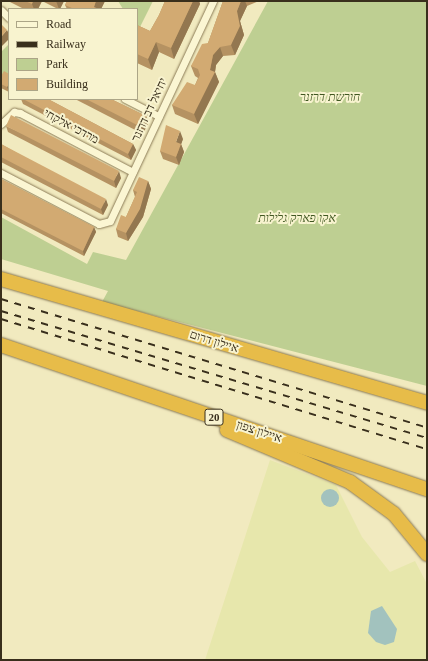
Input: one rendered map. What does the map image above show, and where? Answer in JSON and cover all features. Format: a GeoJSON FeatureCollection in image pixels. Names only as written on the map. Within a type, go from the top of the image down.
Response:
{"type":"FeatureCollection","features":[{"type":"Feature","properties":{"kind":"highway","name":"איילון דרום"},"geometry":{"type":"LineString","coordinates":[[1,279],[427,403]]}},
{"type":"Feature","properties":{"kind":"highway","name":"איילון צפון"},"geometry":{"type":"LineString","coordinates":[[1,344],[129,390],[427,489]]}},
{"type":"Feature","properties":{"kind":"highway"},"geometry":{"type":"LineString","coordinates":[[129,390],[350,482],[394,514],[427,554]]}},
{"type":"Feature","properties":{"kind":"street","name":"יחיאל דב דרזנר"},"geometry":{"type":"LineString","coordinates":[[1,173],[104,225],[110,221],[213,1]]}},
{"type":"Feature","properties":{"kind":"street"},"geometry":{"type":"LineString","coordinates":[[127,100],[159,116]]}},
{"type":"Feature","properties":{"kind":"street","name":"מרדכי אלקחי"},"geometry":{"type":"LineString","coordinates":[[1,124],[14,112],[20,113],[133,172]]}},
{"type":"Feature","properties":{"kind":"green space"},"geometry":{"type":"Polygon","coordinates":[[[118,1],[153,1],[138,31],[138,8],[122,8],[118,1]]]}},
{"type":"Feature","properties":{"kind":"green space","name":"אקו פארק גלילות"},"geometry":{"type":"Polygon","coordinates":[[[268,1],[427,1],[427,386],[102,302],[108,291],[1,259],[1,217],[87,264],[93,252],[126,260],[268,1]]]}},
{"type":"Feature","properties":{"kind":"green space"},"geometry":{"type":"Polygon","coordinates":[[[8,45],[8,76],[1,79],[1,52],[8,45]]]}},
{"type":"Feature","properties":{"kind":"green space"},"geometry":{"type":"Polygon","coordinates":[[[270,460],[336,485],[362,537],[390,572],[415,561],[427,584],[427,660],[205,660],[270,460]]]}},
{"type":"Feature","properties":{"kind":"water"},"geometry":{"type":"Polygon","coordinates":[[[330,489],[336,492],[339,498],[336,504],[330,507],[324,504],[321,498],[324,492],[330,489]]]}},
{"type":"Feature","properties":{"kind":"water"},"geometry":{"type":"Polygon","coordinates":[[[382,606],[397,629],[394,642],[385,645],[376,642],[368,633],[371,611],[382,606]]]}},
{"type":"Feature","properties":{"kind":"building"},"geometry":{"type":"Polygon","coordinates":[[[25,1],[33,1],[32,4],[25,1]]]}},
{"type":"Feature","properties":{"kind":"building"},"geometry":{"type":"Polygon","coordinates":[[[67,1],[96,1],[94,7],[96,8],[72,8],[65,5],[67,1]]]}},
{"type":"Feature","properties":{"kind":"building"},"geometry":{"type":"Polygon","coordinates":[[[165,1],[193,1],[171,48],[156,42],[148,59],[138,54],[138,25],[150,31],[165,1]]]}},
{"type":"Feature","properties":{"kind":"building"},"geometry":{"type":"Polygon","coordinates":[[[223,1],[241,1],[237,11],[240,26],[231,45],[220,47],[213,55],[210,70],[215,72],[194,114],[172,105],[187,82],[195,85],[200,75],[198,69],[191,66],[202,44],[208,43],[223,1]]]}},
{"type":"Feature","properties":{"kind":"building"},"geometry":{"type":"Polygon","coordinates":[[[1,24],[7,30],[1,37],[1,24]]]}},
{"type":"Feature","properties":{"kind":"building"},"geometry":{"type":"Polygon","coordinates":[[[4,71],[8,73],[7,87],[1,84],[1,76],[4,71]]]}},
{"type":"Feature","properties":{"kind":"building"},"geometry":{"type":"Polygon","coordinates":[[[25,100],[50,100],[133,144],[128,154],[25,100]]]}},
{"type":"Feature","properties":{"kind":"building"},"geometry":{"type":"Polygon","coordinates":[[[88,100],[113,100],[146,116],[141,127],[88,100]]]}},
{"type":"Feature","properties":{"kind":"building"},"geometry":{"type":"Polygon","coordinates":[[[11,115],[119,171],[114,181],[6,126],[11,115]]]}},
{"type":"Feature","properties":{"kind":"building"},"geometry":{"type":"Polygon","coordinates":[[[166,125],[180,131],[176,142],[181,144],[176,157],[160,151],[166,125]]]}},
{"type":"Feature","properties":{"kind":"building"},"geometry":{"type":"Polygon","coordinates":[[[1,144],[106,199],[101,209],[1,157],[1,144]]]}},
{"type":"Feature","properties":{"kind":"building"},"geometry":{"type":"Polygon","coordinates":[[[139,177],[148,181],[140,209],[126,233],[116,229],[121,215],[126,217],[137,192],[133,190],[139,177]]]}},
{"type":"Feature","properties":{"kind":"building"},"geometry":{"type":"Polygon","coordinates":[[[1,179],[94,227],[83,251],[1,209],[1,179]]]}},
{"type":"Feature","properties":{"kind":"railway"},"geometry":{"type":"LineString","coordinates":[[1,299],[427,428]]}},
{"type":"Feature","properties":{"kind":"railway"},"geometry":{"type":"LineString","coordinates":[[1,311],[427,438]]}},
{"type":"Feature","properties":{"kind":"railway"},"geometry":{"type":"LineString","coordinates":[[1,319],[427,449]]}},
{"type":"Feature","properties":{"kind":"park label","name":"חורשת דרזנר"},"geometry":{"type":"Point","coordinates":[330,98]}}]}
